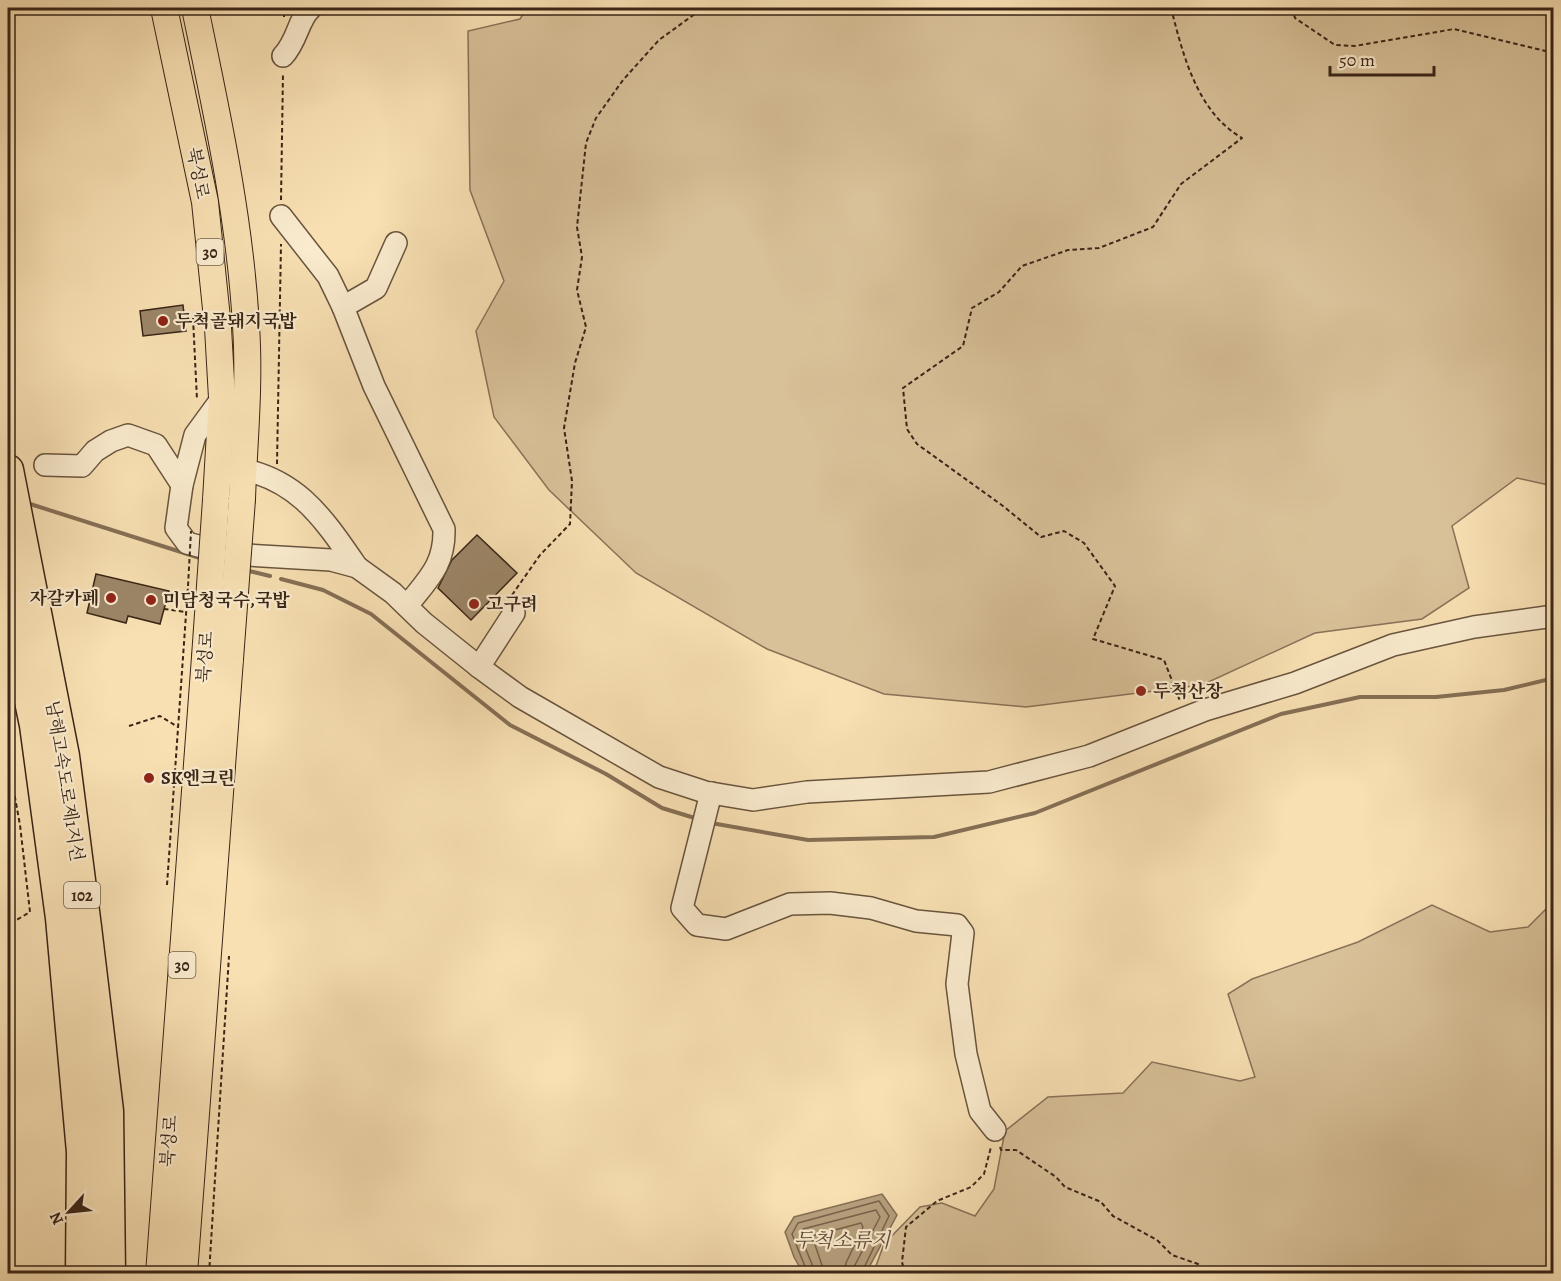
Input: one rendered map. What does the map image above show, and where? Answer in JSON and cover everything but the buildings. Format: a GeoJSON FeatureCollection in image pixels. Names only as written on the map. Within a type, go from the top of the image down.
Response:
{"type":"FeatureCollection","features":[{"type":"Feature","properties":{"kind":"highway","name":"남해고속도로제1지선"},"geometry":{"type":"LineString","coordinates":[[8,470],[64,756],[87,927],[108,1111],[110,1274]]}},
{"type":"Feature","properties":{"kind":"highway","name":"남해고속도로제1지선"},"geometry":{"type":"LineString","coordinates":[[8,597],[34,725],[61,918],[82,1152],[81,1274]]}},
{"type":"Feature","properties":{"kind":"main road","name":"북성로"},"geometry":{"type":"LineString","coordinates":[[159,1274],[217,658],[242,499],[231,467],[222,398],[218,328],[205,202],[164,8]]}},
{"type":"Feature","properties":{"kind":"main road","name":"북성로"},"geometry":{"type":"LineString","coordinates":[[184,1274],[217,658],[216,500],[231,467],[247,406],[246,327],[233,191],[195,8]]}},
{"type":"Feature","properties":{"kind":"street"},"geometry":{"type":"LineString","coordinates":[[284,56],[293,45],[304,14],[311,8]]}},
{"type":"Feature","properties":{"kind":"street"},"geometry":{"type":"LineString","coordinates":[[281,216],[328,276],[343,307],[374,386],[444,529],[444,551],[436,568],[406,606]]}},
{"type":"Feature","properties":{"kind":"street"},"geometry":{"type":"LineString","coordinates":[[343,307],[376,288],[396,243]]}},
{"type":"Feature","properties":{"kind":"street"},"geometry":{"type":"LineString","coordinates":[[222,398],[201,423],[195,435],[182,485],[176,528],[187,543],[229,554],[331,560],[357,567],[393,592],[406,606],[479,667],[520,697],[659,777],[710,798],[753,800],[807,792],[989,782],[1089,756],[1183,718],[1295,683],[1393,645],[1474,627],[1554,616]]}},
{"type":"Feature","properties":{"kind":"street"},"geometry":{"type":"LineString","coordinates":[[45,465],[82,466],[95,451],[111,441],[128,435],[156,445],[182,485]]}},
{"type":"Feature","properties":{"kind":"street"},"geometry":{"type":"LineString","coordinates":[[231,467],[277,479],[288,486],[322,516],[357,567]]}},
{"type":"Feature","properties":{"kind":"street"},"geometry":{"type":"LineString","coordinates":[[479,667],[514,612]]}},
{"type":"Feature","properties":{"kind":"street"},"geometry":{"type":"LineString","coordinates":[[710,798],[682,908],[698,925],[726,929],[790,904],[830,903],[872,908],[916,921],[957,925],[963,933],[957,984],[966,1054],[980,1111],[995,1130]]}},
{"type":"Feature","properties":{"kind":"path"},"geometry":{"type":"LineString","coordinates":[[514,612],[511,596],[540,555],[570,524],[572,481],[564,429],[575,363],[586,327],[577,290],[582,257],[577,227],[586,143],[596,118],[623,80],[659,40],[703,8]]}},
{"type":"Feature","properties":{"kind":"path"},"geometry":{"type":"LineString","coordinates":[[1171,8],[1182,53],[1205,103],[1232,132],[1242,138],[1181,184],[1154,227],[1099,248],[1068,250],[1022,266],[999,292],[972,308],[963,346],[903,388],[908,429],[917,444],[1003,506],[1041,537],[1064,531],[1084,543],[1115,586],[1093,639],[1164,660],[1179,694],[1183,718]]}},
{"type":"Feature","properties":{"kind":"path"},"geometry":{"type":"LineString","coordinates":[[1292,8],[1295,18],[1335,45],[1355,46],[1454,29],[1554,53]]}},
{"type":"Feature","properties":{"kind":"path"},"geometry":{"type":"LineString","coordinates":[[193,318],[197,399],[201,423]]}},
{"type":"Feature","properties":{"kind":"path"},"geometry":{"type":"LineString","coordinates":[[170,832],[191,531]]}},
{"type":"Feature","properties":{"kind":"path"},"geometry":{"type":"LineString","coordinates":[[164,609],[186,612]]}},
{"type":"Feature","properties":{"kind":"path"},"geometry":{"type":"LineString","coordinates":[[129,726],[160,716],[178,727]]}},
{"type":"Feature","properties":{"kind":"path"},"geometry":{"type":"LineString","coordinates":[[8,759],[20,825],[30,912],[8,925]]}},
{"type":"Feature","properties":{"kind":"path"},"geometry":{"type":"LineString","coordinates":[[209,1274],[229,947]]}},
{"type":"Feature","properties":{"kind":"path"},"geometry":{"type":"LineString","coordinates":[[905,1274],[902,1262],[906,1227],[937,1201],[971,1187],[978,1181],[984,1174],[995,1130]]}},
{"type":"Feature","properties":{"kind":"path"},"geometry":{"type":"LineString","coordinates":[[995,1130],[1001,1150],[1016,1149],[1056,1177],[1065,1187],[1101,1202],[1113,1216],[1157,1240],[1172,1255],[1198,1264],[1208,1274]]}},
{"type":"Feature","properties":{"kind":"shaded area"},"geometry":{"type":"Polygon","coordinates":[[[527,8],[1553,8],[1553,486],[1517,478],[1452,526],[1469,588],[1422,619],[1315,633],[1202,685],[1026,707],[884,694],[767,649],[636,573],[549,490],[494,417],[476,331],[504,281],[470,190],[468,31],[520,19],[527,8]]]}},
{"type":"Feature","properties":{"kind":"shaded area"},"geometry":{"type":"Polygon","coordinates":[[[1553,902],[1553,1273],[873,1274],[884,1244],[920,1207],[942,1203],[975,1216],[994,1189],[1005,1131],[1048,1097],[1123,1093],[1152,1062],[1240,1081],[1255,1077],[1228,994],[1252,979],[1358,942],[1432,905],[1490,932],[1528,927],[1553,902]]]}},
{"type":"Feature","properties":{"kind":"water","name":"두척소류지"},"geometry":{"type":"Polygon","coordinates":[[[882,1194],[897,1215],[866,1273],[803,1273],[794,1257],[785,1232],[794,1217],[882,1194]]]}},
{"type":"Feature","properties":{"kind":"waterway"},"geometry":{"type":"LineString","coordinates":[[27,503],[203,559]]}},
{"type":"Feature","properties":{"kind":"waterway"},"geometry":{"type":"LineString","coordinates":[[245,570],[270,576]]}},
{"type":"Feature","properties":{"kind":"waterway"},"geometry":{"type":"LineString","coordinates":[[281,579],[323,590],[371,614],[510,725],[606,774],[662,808],[698,819]]}},
{"type":"Feature","properties":{"kind":"waterway"},"geometry":{"type":"LineString","coordinates":[[711,823],[808,840],[934,837],[1035,813],[1281,714],[1360,697],[1436,697],[1504,690],[1554,678]]}},
{"type":"Feature","properties":{"kind":"place","name":"두척골돼지국밥"},"geometry":{"type":"Point","coordinates":[163,321]}},
{"type":"Feature","properties":{"kind":"place","name":"자갈카페"},"geometry":{"type":"Point","coordinates":[111,598]}},
{"type":"Feature","properties":{"kind":"place","name":"미담청국수,국밥"},"geometry":{"type":"Point","coordinates":[151,600]}},
{"type":"Feature","properties":{"kind":"place","name":"고구려"},"geometry":{"type":"Point","coordinates":[474,604]}},
{"type":"Feature","properties":{"kind":"place","name":"두척산장"},"geometry":{"type":"Point","coordinates":[1141,691]}},
{"type":"Feature","properties":{"kind":"place","name":"SK엔크린"},"geometry":{"type":"Point","coordinates":[149,778]}}]}
